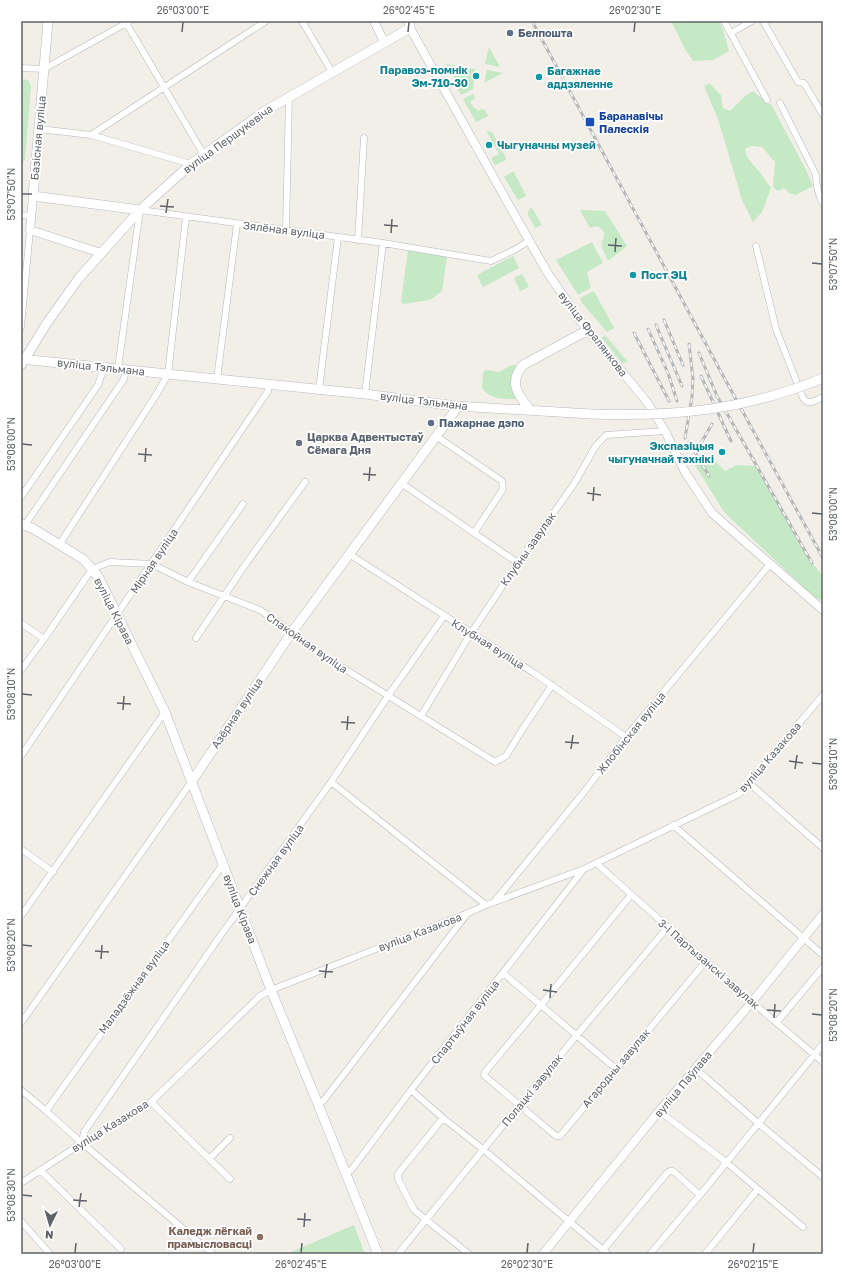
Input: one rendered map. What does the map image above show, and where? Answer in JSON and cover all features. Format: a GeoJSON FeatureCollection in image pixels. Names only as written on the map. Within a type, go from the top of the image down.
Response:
{"type":"FeatureCollection","features":[{"type":"Feature","properties":{"kind":"main road","name":"Базісная вуліца"},"geometry":{"type":"LineString","coordinates":[[33,196],[48,21]]}},
{"type":"Feature","properties":{"kind":"main road","name":"вуліца Першукевіча"},"geometry":{"type":"LineString","coordinates":[[22,361],[79,278],[140,210],[191,164],[265,111],[384,42],[409,24]]}},
{"type":"Feature","properties":{"kind":"main road","name":"Зялёная вуліца"},"geometry":{"type":"LineString","coordinates":[[33,196],[140,210]]}},
{"type":"Feature","properties":{"kind":"main road"},"geometry":{"type":"LineString","coordinates":[[531,410],[517,391],[515,385],[516,376],[519,370],[523,365],[588,330]]}},
{"type":"Feature","properties":{"kind":"main road","name":"вуліца Тэльмана"},"geometry":{"type":"LineString","coordinates":[[22,361],[104,367],[319,389],[456,406],[629,416],[671,414],[739,404],[776,396],[823,378]]}},
{"type":"Feature","properties":{"kind":"main road","name":"Азёрная вуліца"},"geometry":{"type":"LineString","coordinates":[[192,781],[292,632],[454,412],[456,406]]}},
{"type":"Feature","properties":{"kind":"main road"},"geometry":{"type":"LineString","coordinates":[[23,525],[59,545],[82,560],[92,569]]}},
{"type":"Feature","properties":{"kind":"main road","name":"вуліца Кірава"},"geometry":{"type":"LineString","coordinates":[[92,569],[99,578],[165,712],[270,990],[318,1104],[378,1254]]}},
{"type":"Feature","properties":{"kind":"street"},"geometry":{"type":"LineString","coordinates":[[91,135],[266,21]]}},
{"type":"Feature","properties":{"kind":"street"},"geometry":{"type":"LineString","coordinates":[[302,21],[332,72]]}},
{"type":"Feature","properties":{"kind":"street"},"geometry":{"type":"LineString","coordinates":[[374,21],[384,42]]}},
{"type":"Feature","properties":{"kind":"street"},"geometry":{"type":"LineString","coordinates":[[724,21],[767,100]]}},
{"type":"Feature","properties":{"kind":"street"},"geometry":{"type":"LineString","coordinates":[[731,33],[752,21]]}},
{"type":"Feature","properties":{"kind":"street"},"geometry":{"type":"LineString","coordinates":[[763,21],[798,82],[804,83],[823,115]]}},
{"type":"Feature","properties":{"kind":"street"},"geometry":{"type":"LineString","coordinates":[[21,68],[44,69],[127,22],[163,87],[204,155]]}},
{"type":"Feature","properties":{"kind":"street","name":"вуліца Фралянкова"},"geometry":{"type":"LineString","coordinates":[[409,24],[529,241],[570,306],[646,402],[665,431],[685,472],[712,513],[823,610]]}},
{"type":"Feature","properties":{"kind":"street"},"geometry":{"type":"LineString","coordinates":[[286,230],[288,97]]}},
{"type":"Feature","properties":{"kind":"street"},"geometry":{"type":"LineString","coordinates":[[780,104],[816,175],[818,195],[823,204]]}},
{"type":"Feature","properties":{"kind":"street"},"geometry":{"type":"LineString","coordinates":[[39,129],[91,135],[191,164]]}},
{"type":"Feature","properties":{"kind":"street"},"geometry":{"type":"LineString","coordinates":[[358,240],[364,138]]}},
{"type":"Feature","properties":{"kind":"street"},"geometry":{"type":"LineString","coordinates":[[816,186],[823,182]]}},
{"type":"Feature","properties":{"kind":"street","name":"Базісная вуліца"},"geometry":{"type":"LineString","coordinates":[[21,327],[33,196]]}},
{"type":"Feature","properties":{"kind":"street"},"geometry":{"type":"LineString","coordinates":[[23,525],[124,379],[122,369],[140,210]]}},
{"type":"Feature","properties":{"kind":"street","name":"Зялёная вуліца"},"geometry":{"type":"LineString","coordinates":[[140,210],[358,240],[383,242],[491,261],[529,241]]}},
{"type":"Feature","properties":{"kind":"street"},"geometry":{"type":"LineString","coordinates":[[21,215],[31,216]]}},
{"type":"Feature","properties":{"kind":"street"},"geometry":{"type":"LineString","coordinates":[[59,545],[158,392],[168,374],[186,217]]}},
{"type":"Feature","properties":{"kind":"street"},"geometry":{"type":"LineString","coordinates":[[217,379],[237,224]]}},
{"type":"Feature","properties":{"kind":"street"},"geometry":{"type":"LineString","coordinates":[[30,230],[101,253]]}},
{"type":"Feature","properties":{"kind":"street"},"geometry":{"type":"LineString","coordinates":[[319,389],[338,237]]}},
{"type":"Feature","properties":{"kind":"street"},"geometry":{"type":"LineString","coordinates":[[365,394],[383,242]]}},
{"type":"Feature","properties":{"kind":"street"},"geometry":{"type":"LineString","coordinates":[[756,246],[776,329],[803,398],[807,402],[812,402],[823,397]]}},
{"type":"Feature","properties":{"kind":"street"},"geometry":{"type":"LineString","coordinates":[[21,498],[98,385],[104,367]]}},
{"type":"Feature","properties":{"kind":"street","name":"Мірная вуліца"},"geometry":{"type":"LineString","coordinates":[[21,756],[117,616],[268,390],[269,384]]}},
{"type":"Feature","properties":{"kind":"street","name":"Клубны завулак"},"geometry":{"type":"LineString","coordinates":[[421,716],[471,633],[574,484],[595,447],[606,435],[665,431]]}},
{"type":"Feature","properties":{"kind":"street"},"geometry":{"type":"LineString","coordinates":[[436,436],[502,481],[503,489],[474,533]]}},
{"type":"Feature","properties":{"kind":"street"},"geometry":{"type":"LineString","coordinates":[[196,638],[223,597],[305,482]]}},
{"type":"Feature","properties":{"kind":"street"},"geometry":{"type":"LineString","coordinates":[[401,483],[518,563]]}},
{"type":"Feature","properties":{"kind":"street"},"geometry":{"type":"LineString","coordinates":[[188,582],[243,504]]}},
{"type":"Feature","properties":{"kind":"street","name":"Клубная вуліца"},"geometry":{"type":"LineString","coordinates":[[349,554],[552,685],[626,737]]}},
{"type":"Feature","properties":{"kind":"street","name":"Спакойная вуліца"},"geometry":{"type":"LineString","coordinates":[[92,569],[110,562],[152,564],[223,597],[260,610],[324,656],[495,762],[506,756],[552,685]]}},
{"type":"Feature","properties":{"kind":"street","name":"Жлобінская вуліца"},"geometry":{"type":"LineString","coordinates":[[494,902],[584,792],[626,737],[770,564]]}},
{"type":"Feature","properties":{"kind":"street"},"geometry":{"type":"LineString","coordinates":[[21,670],[92,569]]}},
{"type":"Feature","properties":{"kind":"street","name":"Снежная вуліца"},"geometry":{"type":"LineString","coordinates":[[82,1143],[84,1132],[331,782],[388,696],[444,616]]}},
{"type":"Feature","properties":{"kind":"street"},"geometry":{"type":"LineString","coordinates":[[21,624],[44,639]]}},
{"type":"Feature","properties":{"kind":"street","name":"вуліца Казакова"},"geometry":{"type":"LineString","coordinates":[[21,1184],[82,1143],[150,1102],[260,996],[270,990],[486,905],[584,869],[739,794],[823,695]]}},
{"type":"Feature","properties":{"kind":"street"},"geometry":{"type":"LineString","coordinates":[[21,916],[165,712]]}},
{"type":"Feature","properties":{"kind":"street","name":"Азёрная вуліца"},"geometry":{"type":"LineString","coordinates":[[21,1023],[192,781]]}},
{"type":"Feature","properties":{"kind":"street"},"geometry":{"type":"LineString","coordinates":[[331,782],[486,905]]}},
{"type":"Feature","properties":{"kind":"street"},"geometry":{"type":"LineString","coordinates":[[749,783],[823,848]]}},
{"type":"Feature","properties":{"kind":"street"},"geometry":{"type":"LineString","coordinates":[[673,825],[823,955]]}},
{"type":"Feature","properties":{"kind":"street"},"geometry":{"type":"LineString","coordinates":[[21,849],[53,872]]}},
{"type":"Feature","properties":{"kind":"street","name":"3-і Партызанскі завулак"},"geometry":{"type":"LineString","coordinates":[[596,863],[667,928],[823,1062]]}},
{"type":"Feature","properties":{"kind":"street","name":"Маладзёжная вуліца"},"geometry":{"type":"LineString","coordinates":[[46,1111],[223,864]]}},
{"type":"Feature","properties":{"kind":"street","name":"Спартыўная вуліца"},"geometry":{"type":"LineString","coordinates":[[346,1174],[352,1170],[411,1090],[584,869]]}},
{"type":"Feature","properties":{"kind":"street"},"geometry":{"type":"LineString","coordinates":[[520,1106],[486,1077],[484,1075],[485,1072],[541,1006],[631,895]]}},
{"type":"Feature","properties":{"kind":"street"},"geometry":{"type":"LineString","coordinates":[[318,1104],[324,1100],[468,913]]}},
{"type":"Feature","properties":{"kind":"street","name":"вуліца Паўлава"},"geometry":{"type":"LineString","coordinates":[[543,1254],[659,1111],[752,1002],[802,938],[823,914]]}},
{"type":"Feature","properties":{"kind":"street","name":"Полацкі завулак"},"geometry":{"type":"LineString","coordinates":[[398,1254],[576,1036],[667,928]]}},
{"type":"Feature","properties":{"kind":"street","name":"Агародны завулак"},"geometry":{"type":"LineString","coordinates":[[520,1106],[556,1136],[560,1136],[615,1068],[706,961]]}},
{"type":"Feature","properties":{"kind":"street"},"geometry":{"type":"LineString","coordinates":[[776,1022],[823,967]]}},
{"type":"Feature","properties":{"kind":"street"},"geometry":{"type":"LineString","coordinates":[[503,973],[615,1068]]}},
{"type":"Feature","properties":{"kind":"street"},"geometry":{"type":"LineString","coordinates":[[650,1254],[823,1044]]}},
{"type":"Feature","properties":{"kind":"street"},"geometry":{"type":"LineString","coordinates":[[696,1069],[758,1124],[823,1177]]}},
{"type":"Feature","properties":{"kind":"street"},"geometry":{"type":"LineString","coordinates":[[21,1090],[213,1254]]}},
{"type":"Feature","properties":{"kind":"street"},"geometry":{"type":"LineString","coordinates":[[411,1090],[605,1252],[666,1173],[673,1171],[700,1195]]}},
{"type":"Feature","properties":{"kind":"street"},"geometry":{"type":"LineString","coordinates":[[150,1102],[230,1179]]}},
{"type":"Feature","properties":{"kind":"street"},"geometry":{"type":"LineString","coordinates":[[659,1111],[726,1162],[803,1227]]}},
{"type":"Feature","properties":{"kind":"street"},"geometry":{"type":"LineString","coordinates":[[443,1118],[398,1174],[398,1179],[412,1207],[469,1254]]}},
{"type":"Feature","properties":{"kind":"street"},"geometry":{"type":"LineString","coordinates":[[209,1159],[230,1138]]}},
{"type":"Feature","properties":{"kind":"street"},"geometry":{"type":"LineString","coordinates":[[40,1170],[121,1249]]}},
{"type":"Feature","properties":{"kind":"street"},"geometry":{"type":"LineString","coordinates":[[705,1254],[758,1189]]}},
{"type":"Feature","properties":{"kind":"street"},"geometry":{"type":"LineString","coordinates":[[21,1221],[50,1254]]}},
{"type":"Feature","properties":{"kind":"green space"},"geometry":{"type":"Polygon","coordinates":[[[671,21],[719,21],[723,29],[729,51],[713,60],[693,61],[685,49],[671,21]]]}},
{"type":"Feature","properties":{"kind":"green space"},"geometry":{"type":"Polygon","coordinates":[[[489,47],[500,67],[485,64],[489,47]]]}},
{"type":"Feature","properties":{"kind":"green space"},"geometry":{"type":"Polygon","coordinates":[[[446,64],[475,69],[473,89],[461,95],[455,84],[457,82],[446,64]]]}},
{"type":"Feature","properties":{"kind":"green space"},"geometry":{"type":"Polygon","coordinates":[[[487,70],[503,73],[484,83],[487,70]]]}},
{"type":"Feature","properties":{"kind":"green space"},"geometry":{"type":"Polygon","coordinates":[[[21,79],[28,80],[31,86],[25,159],[21,165],[21,79]]]}},
{"type":"Feature","properties":{"kind":"green space"},"geometry":{"type":"Polygon","coordinates":[[[709,83],[721,95],[723,108],[730,111],[744,97],[753,91],[772,106],[813,186],[796,195],[789,193],[784,188],[778,191],[773,187],[775,162],[762,147],[752,146],[745,149],[747,157],[771,188],[762,212],[753,222],[742,200],[718,119],[704,86],[709,83]]]}},
{"type":"Feature","properties":{"kind":"green space"},"geometry":{"type":"Polygon","coordinates":[[[473,94],[475,97],[470,102],[474,108],[478,111],[482,109],[485,110],[488,116],[476,122],[463,99],[473,94]]]}},
{"type":"Feature","properties":{"kind":"green space"},"geometry":{"type":"Polygon","coordinates":[[[487,132],[492,132],[506,158],[506,160],[495,165],[491,158],[499,154],[487,132]]]}},
{"type":"Feature","properties":{"kind":"green space"},"geometry":{"type":"Polygon","coordinates":[[[514,172],[526,196],[518,200],[504,177],[514,172]]]}},
{"type":"Feature","properties":{"kind":"green space"},"geometry":{"type":"Polygon","coordinates":[[[532,208],[542,225],[535,228],[528,215],[529,209],[532,208]]]}},
{"type":"Feature","properties":{"kind":"green space"},"geometry":{"type":"Polygon","coordinates":[[[580,210],[605,211],[627,246],[608,261],[601,246],[603,245],[601,242],[604,238],[604,232],[598,226],[590,228],[580,210]]]}},
{"type":"Feature","properties":{"kind":"green space"},"geometry":{"type":"Polygon","coordinates":[[[592,242],[603,263],[587,272],[591,288],[578,295],[556,260],[592,242]]]}},
{"type":"Feature","properties":{"kind":"green space"},"geometry":{"type":"Polygon","coordinates":[[[408,250],[447,257],[442,291],[430,300],[404,304],[401,302],[408,250]]]}},
{"type":"Feature","properties":{"kind":"green space"},"geometry":{"type":"Polygon","coordinates":[[[513,256],[519,268],[483,287],[477,275],[513,256]]]}},
{"type":"Feature","properties":{"kind":"green space"},"geometry":{"type":"Polygon","coordinates":[[[522,274],[529,287],[520,291],[514,278],[522,274]]]}},
{"type":"Feature","properties":{"kind":"green space"},"geometry":{"type":"Polygon","coordinates":[[[594,291],[614,328],[607,332],[582,303],[580,298],[594,291]]]}},
{"type":"Feature","properties":{"kind":"green space"},"geometry":{"type":"Polygon","coordinates":[[[605,335],[628,362],[622,363],[602,338],[605,335]]]}},
{"type":"Feature","properties":{"kind":"green space"},"geometry":{"type":"Polygon","coordinates":[[[512,365],[517,365],[515,399],[501,399],[493,397],[482,388],[483,372],[486,370],[499,372],[512,365]]]}},
{"type":"Feature","properties":{"kind":"green space"},"geometry":{"type":"Polygon","coordinates":[[[711,457],[725,471],[737,465],[757,466],[812,563],[823,576],[823,601],[814,597],[724,512],[695,465],[711,457]]]}},
{"type":"Feature","properties":{"kind":"green space"},"geometry":{"type":"Polygon","coordinates":[[[354,1225],[365,1254],[292,1254],[291,1252],[354,1225]]]}},
{"type":"Feature","properties":{"kind":"railway"},"geometry":{"type":"LineString","coordinates":[[532,21],[823,558]]}},
{"type":"Feature","properties":{"kind":"railway"},"geometry":{"type":"LineString","coordinates":[[664,320],[683,365]]}},
{"type":"Feature","properties":{"kind":"railway"},"geometry":{"type":"LineString","coordinates":[[656,325],[682,386]]}},
{"type":"Feature","properties":{"kind":"railway"},"geometry":{"type":"LineString","coordinates":[[648,329],[668,373],[677,401]]}},
{"type":"Feature","properties":{"kind":"railway"},"geometry":{"type":"LineString","coordinates":[[634,333],[669,401]]}},
{"type":"Feature","properties":{"kind":"railway"},"geometry":{"type":"LineString","coordinates":[[685,438],[692,397],[693,379],[689,344]]}},
{"type":"Feature","properties":{"kind":"railway"},"geometry":{"type":"LineString","coordinates":[[699,353],[717,396],[812,563]]}},
{"type":"Feature","properties":{"kind":"railway"},"geometry":{"type":"LineString","coordinates":[[701,376],[731,441]]}},
{"type":"Feature","properties":{"kind":"railway"},"geometry":{"type":"LineString","coordinates":[[701,443],[712,424]]}},
{"type":"Feature","properties":{"kind":"railway"},"geometry":{"type":"LineString","coordinates":[[689,442],[709,476]]}},
{"type":"Feature","properties":{"kind":"place","name":"Белпошта"},"geometry":{"type":"Point","coordinates":[510,33]}},
{"type":"Feature","properties":{"kind":"place","name":"Паравоз-помнік Эм-710-30"},"geometry":{"type":"Point","coordinates":[476,76]}},
{"type":"Feature","properties":{"kind":"place","name":"Багажнае аддзяленне"},"geometry":{"type":"Point","coordinates":[539,77]}},
{"type":"Feature","properties":{"kind":"place","name":"Баранавічы Палескія"},"geometry":{"type":"Point","coordinates":[590,122]}},
{"type":"Feature","properties":{"kind":"place","name":"Чыгуначны музей"},"geometry":{"type":"Point","coordinates":[489,145]}},
{"type":"Feature","properties":{"kind":"place","name":"Пост ЭЦ"},"geometry":{"type":"Point","coordinates":[633,275]}},
{"type":"Feature","properties":{"kind":"place","name":"Пажарнае дэпо"},"geometry":{"type":"Point","coordinates":[431,423]}},
{"type":"Feature","properties":{"kind":"place","name":"Царква Адвентыстаў Сёмага Дня"},"geometry":{"type":"Point","coordinates":[299,443]}},
{"type":"Feature","properties":{"kind":"place","name":"Экспазіцыя чыгуначнай тэхнікі"},"geometry":{"type":"Point","coordinates":[722,452]}},
{"type":"Feature","properties":{"kind":"place","name":"Каледж лёгкай прамысловасці"},"geometry":{"type":"Point","coordinates":[260,1237]}}]}
